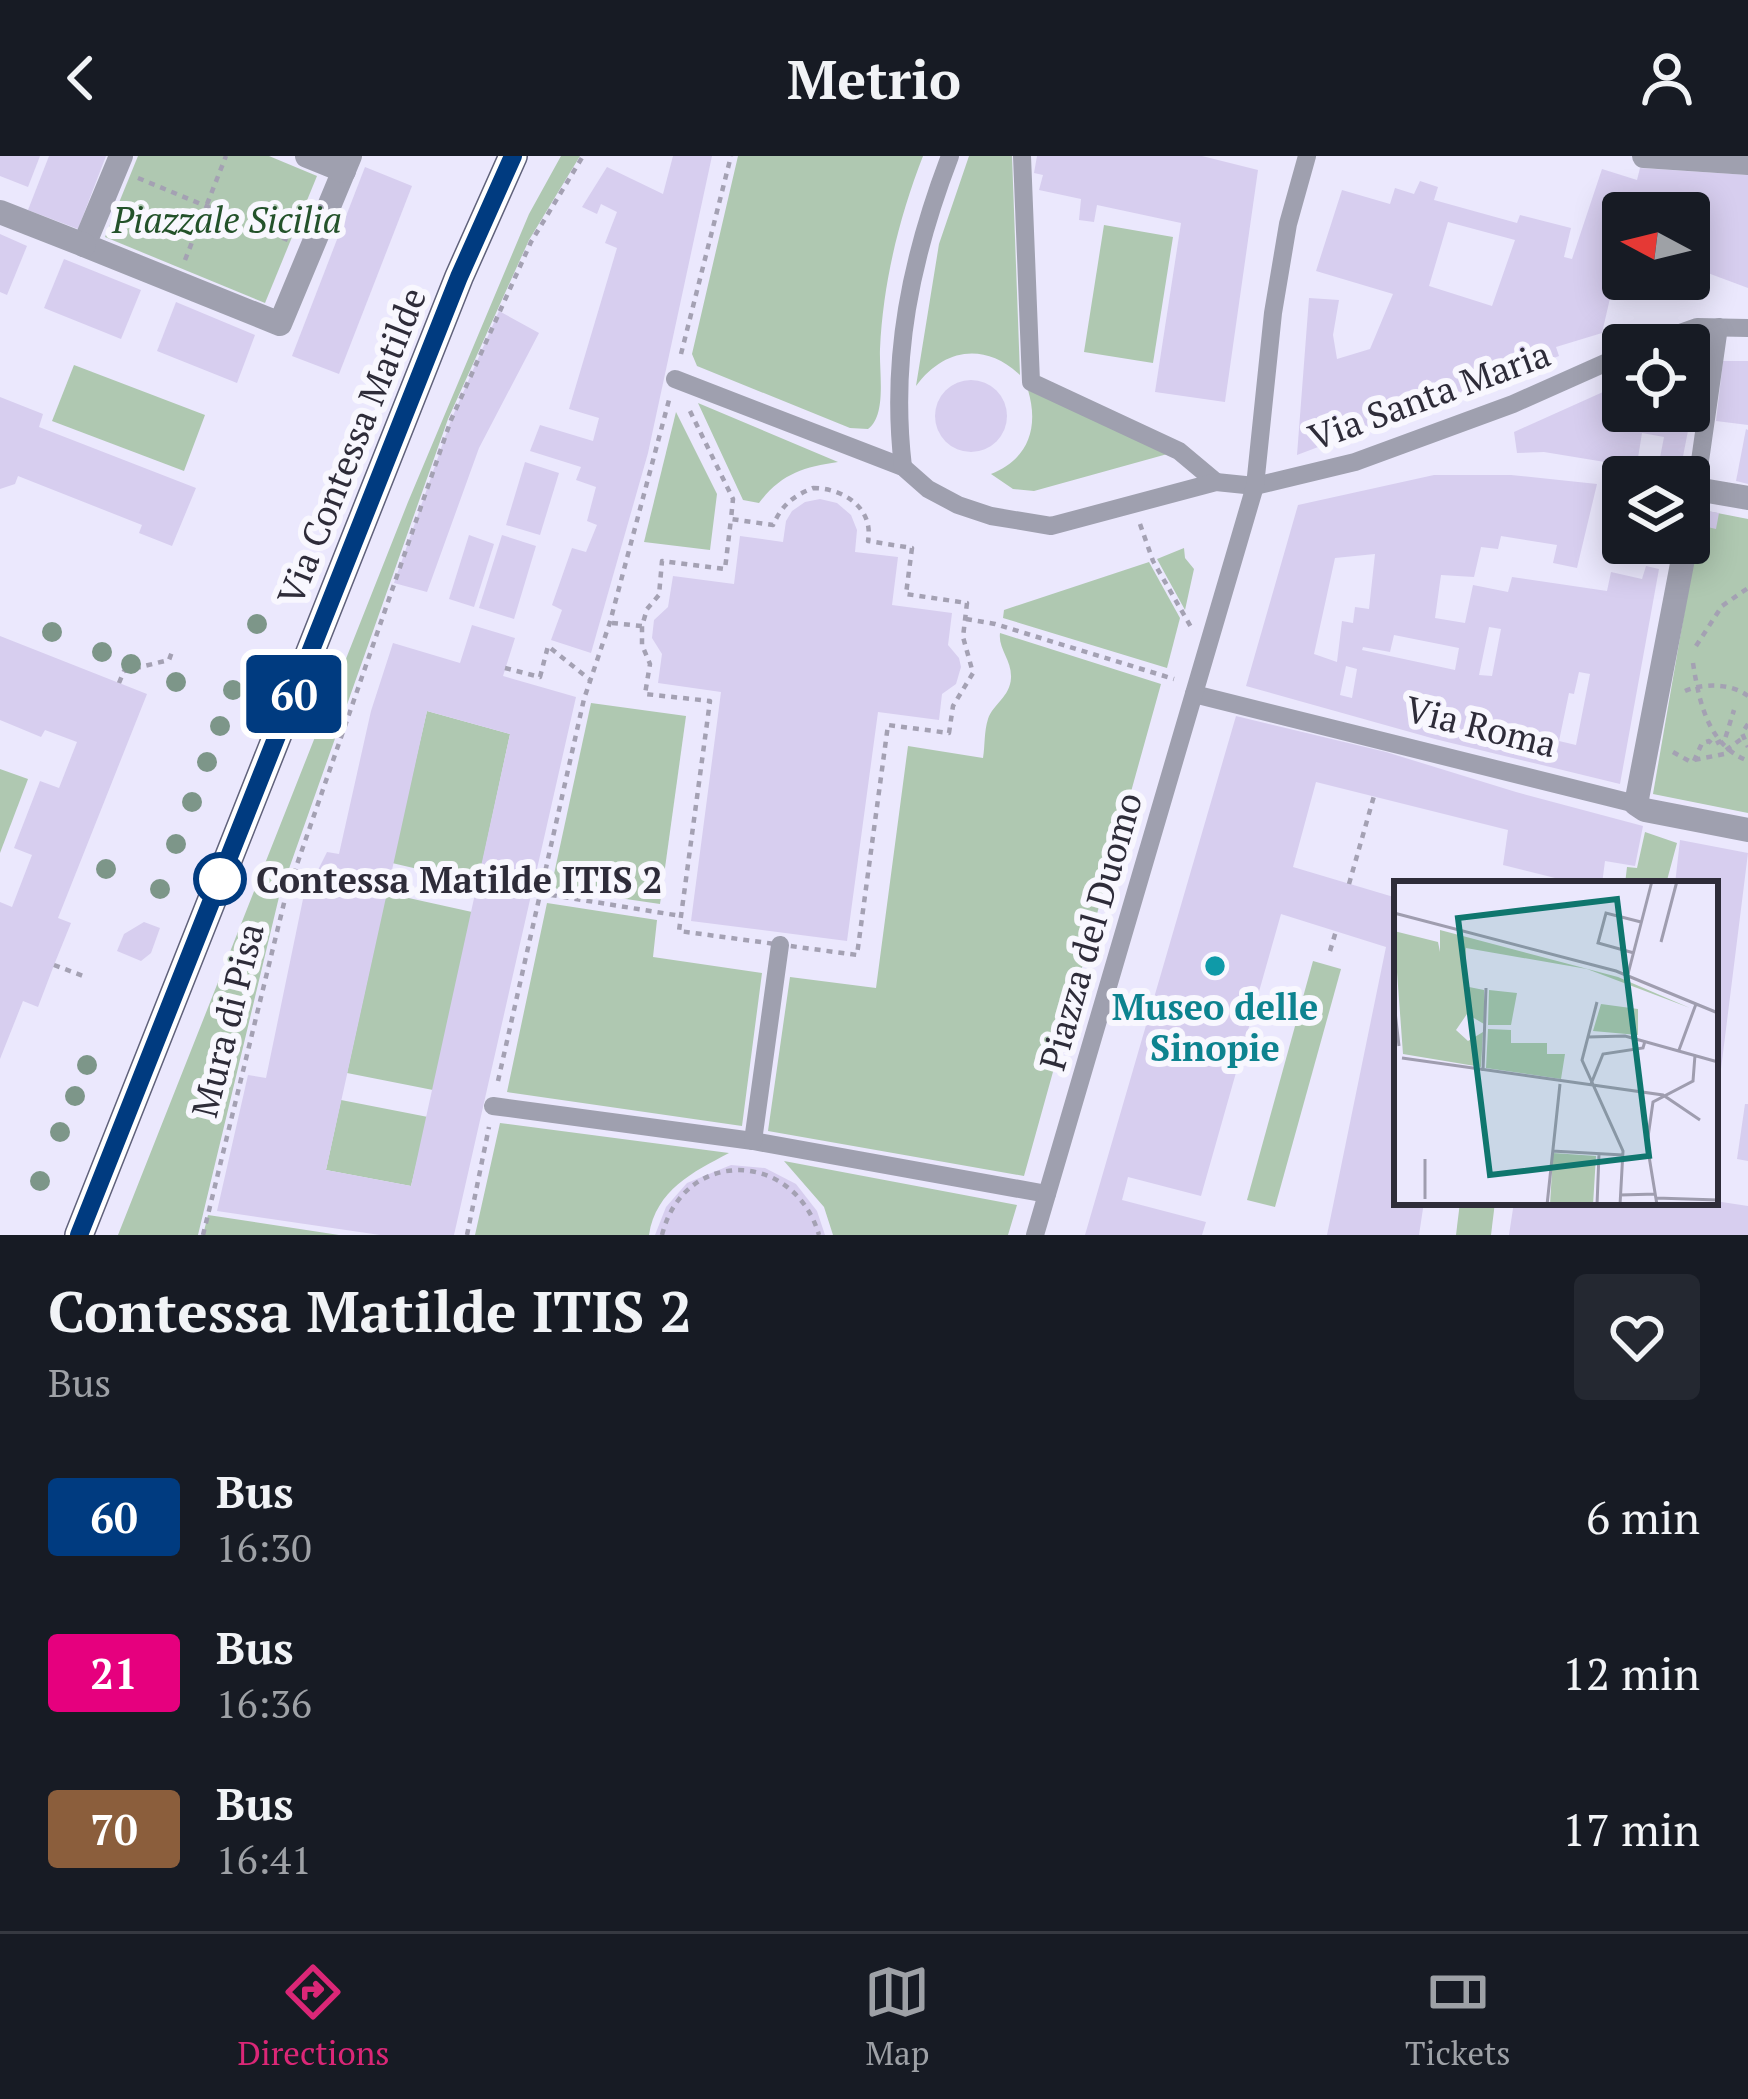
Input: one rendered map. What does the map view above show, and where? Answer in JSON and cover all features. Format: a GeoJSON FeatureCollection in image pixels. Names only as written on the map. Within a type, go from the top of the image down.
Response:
{"type":"FeatureCollection","features":[{"type":"Feature","properties":{"kind":"main road","name":"Via Contessa Matilde"},"geometry":{"type":"LineString","coordinates":[[79,1235],[459,277],[513,156]]}},
{"type":"Feature","properties":{"kind":"street"},"geometry":{"type":"LineString","coordinates":[[0,212],[280,324],[347,164],[307,156]]}},
{"type":"Feature","properties":{"kind":"street"},"geometry":{"type":"LineString","coordinates":[[903,467],[898,392],[910,276],[950,156]]}},
{"type":"Feature","properties":{"kind":"street"},"geometry":{"type":"LineString","coordinates":[[1022,156],[1031,382],[1179,451],[1216,482]]}},
{"type":"Feature","properties":{"kind":"street","name":"Piazza del Duomo"},"geometry":{"type":"LineString","coordinates":[[1035,1235],[1255,486],[1273,313],[1288,224],[1307,156]]}},
{"type":"Feature","properties":{"kind":"street"},"geometry":{"type":"LineString","coordinates":[[1644,156],[1748,163]]}},
{"type":"Feature","properties":{"kind":"street"},"geometry":{"type":"LineString","coordinates":[[84,245],[118,163]]}},
{"type":"Feature","properties":{"kind":"street"},"geometry":{"type":"LineString","coordinates":[[1710,327],[1748,328]]}},
{"type":"Feature","properties":{"kind":"street"},"geometry":{"type":"LineString","coordinates":[[1701,456],[1719,327]]}},
{"type":"Feature","properties":{"kind":"street","name":"Via Santa Maria"},"geometry":{"type":"LineString","coordinates":[[1255,486],[1336,468],[1427,437],[1602,364]]}},
{"type":"Feature","properties":{"kind":"street"},"geometry":{"type":"LineString","coordinates":[[675,379],[903,467],[958,505],[1024,524],[1051,526],[1216,482],[1255,486]]}},
{"type":"Feature","properties":{"kind":"street"},"geometry":{"type":"LineString","coordinates":[[1710,491],[1748,497]]}},
{"type":"Feature","properties":{"kind":"street"},"geometry":{"type":"LineString","coordinates":[[1636,804],[1682,564]]}},
{"type":"Feature","properties":{"kind":"street","name":"Via Roma"},"geometry":{"type":"LineString","coordinates":[[1195,690],[1645,810],[1748,830]]}},
{"type":"Feature","properties":{"kind":"street"},"geometry":{"type":"LineString","coordinates":[[752,1141],[780,945]]}},
{"type":"Feature","properties":{"kind":"street"},"geometry":{"type":"LineString","coordinates":[[493,1106],[752,1141],[1047,1194]]}},
{"type":"Feature","properties":{"kind":"path"},"geometry":{"type":"LineString","coordinates":[[176,282],[226,156]]}},
{"type":"Feature","properties":{"kind":"path","name":"Mura di Pisa"},"geometry":{"type":"LineString","coordinates":[[203,1235],[285,899],[451,420],[531,242],[583,156]]}},
{"type":"Feature","properties":{"kind":"path"},"geometry":{"type":"LineString","coordinates":[[468,1234],[538,893],[590,679],[610,622],[731,156]]}},
{"type":"Feature","properties":{"kind":"path"},"geometry":{"type":"LineString","coordinates":[[118,163],[206,206],[312,249]]}},
{"type":"Feature","properties":{"kind":"path"},"geometry":{"type":"LineString","coordinates":[[675,379],[733,499],[725,569],[662,561],[658,595],[642,626],[642,645],[650,664],[646,694],[710,701],[680,932],[856,955],[888,724],[949,733],[953,706],[973,673],[963,637],[967,603],[906,595],[912,548],[868,542],[867,518],[842,493],[813,488],[796,495],[780,509],[773,524],[731,519]]}},
{"type":"Feature","properties":{"kind":"path"},"geometry":{"type":"LineString","coordinates":[[1134,506],[1153,560],[1205,652]]}},
{"type":"Feature","properties":{"kind":"path"},"geometry":{"type":"LineString","coordinates":[[1748,588],[1722,606],[1703,629],[1691,655],[1697,687],[1719,743],[1748,761]]}},
{"type":"Feature","properties":{"kind":"path"},"geometry":{"type":"LineString","coordinates":[[965,619],[995,624],[1195,690]]}},
{"type":"Feature","properties":{"kind":"path"},"geometry":{"type":"LineString","coordinates":[[610,622],[642,626]]}},
{"type":"Feature","properties":{"kind":"path"},"geometry":{"type":"LineString","coordinates":[[505,668],[540,676],[548,646],[590,679]]}},
{"type":"Feature","properties":{"kind":"path"},"geometry":{"type":"LineString","coordinates":[[119,683],[124,671],[169,660],[173,649]]}},
{"type":"Feature","properties":{"kind":"path"},"geometry":{"type":"LineString","coordinates":[[1682,698],[1686,688],[1697,687],[1736,688],[1748,696]]}},
{"type":"Feature","properties":{"kind":"path"},"geometry":{"type":"LineString","coordinates":[[1719,743],[1731,728],[1734,710]]}},
{"type":"Feature","properties":{"kind":"path"},"geometry":{"type":"LineString","coordinates":[[1748,724],[1742,733],[1748,747]]}},
{"type":"Feature","properties":{"kind":"path"},"geometry":{"type":"LineString","coordinates":[[1669,768],[1672,751],[1694,761],[1728,752],[1744,737]]}},
{"type":"Feature","properties":{"kind":"path"},"geometry":{"type":"LineString","coordinates":[[1694,761],[1702,743],[1719,743]]}},
{"type":"Feature","properties":{"kind":"path"},"geometry":{"type":"LineString","coordinates":[[1349,884],[1374,796]]}},
{"type":"Feature","properties":{"kind":"path"},"geometry":{"type":"LineString","coordinates":[[538,893],[681,916]]}},
{"type":"Feature","properties":{"kind":"path"},"geometry":{"type":"LineString","coordinates":[[1330,951],[1336,931]]}},
{"type":"Feature","properties":{"kind":"path"},"geometry":{"type":"LineString","coordinates":[[55,964],[86,977]]}},
{"type":"Feature","properties":{"kind":"path"},"geometry":{"type":"LineString","coordinates":[[662,1235],[670,1212],[695,1184],[734,1170],[762,1172],[790,1186],[812,1214],[819,1235]]}},
{"type":"Feature","properties":{"kind":"green space","name":"Piazzale Sicilia"},"geometry":{"type":"Polygon","coordinates":[[[138,156],[269,156],[317,176],[265,303],[105,237],[138,156]]]}},
{"type":"Feature","properties":{"kind":"green space"},"geometry":{"type":"Polygon","coordinates":[[[561,156],[580,156],[529,240],[448,419],[279,897],[198,1235],[118,1235],[408,502],[529,214],[561,156]]]}},
{"type":"Feature","properties":{"kind":"green space"},"geometry":{"type":"Polygon","coordinates":[[[738,156],[923,156],[889,275],[880,349],[880,404],[868,429],[850,428],[697,366],[692,354],[738,156]]]}},
{"type":"Feature","properties":{"kind":"green space"},"geometry":{"type":"Polygon","coordinates":[[[969,156],[1012,156],[1020,375],[993,357],[965,354],[939,364],[916,386],[939,244],[969,156]]]}},
{"type":"Feature","properties":{"kind":"green space"},"geometry":{"type":"Polygon","coordinates":[[[1104,225],[1173,237],[1153,363],[1084,352],[1104,225]]]}},
{"type":"Feature","properties":{"kind":"green space"},"geometry":{"type":"Polygon","coordinates":[[[74,365],[205,415],[184,471],[52,421],[74,365]]]}},
{"type":"Feature","properties":{"kind":"green space"},"geometry":{"type":"Polygon","coordinates":[[[1028,390],[1171,453],[1034,491],[1013,489],[991,474],[1014,460],[1028,440],[1032,417],[1028,390]]]}},
{"type":"Feature","properties":{"kind":"green space"},"geometry":{"type":"Polygon","coordinates":[[[698,403],[838,462],[794,474],[759,503],[743,500],[698,403]]]}},
{"type":"Feature","properties":{"kind":"green space"},"geometry":{"type":"Polygon","coordinates":[[[676,412],[717,494],[710,550],[644,542],[676,412]]]}},
{"type":"Feature","properties":{"kind":"green space"},"geometry":{"type":"Polygon","coordinates":[[[1710,512],[1748,519],[1748,813],[1653,794],[1693,564],[1710,564],[1710,512]]]}},
{"type":"Feature","properties":{"kind":"green space"},"geometry":{"type":"Polygon","coordinates":[[[1184,548],[1194,569],[1185,610],[1157,559],[1184,548]]]}},
{"type":"Feature","properties":{"kind":"green space"},"geometry":{"type":"Polygon","coordinates":[[[1149,562],[1180,618],[1167,668],[1003,618],[1004,610],[1149,562]]]}},
{"type":"Feature","properties":{"kind":"green space"},"geometry":{"type":"Polygon","coordinates":[[[1000,633],[1161,684],[1024,1176],[768,1131],[790,977],[876,988],[908,746],[983,758],[988,719],[1011,678],[1000,633]]]}},
{"type":"Feature","properties":{"kind":"green space"},"geometry":{"type":"Polygon","coordinates":[[[591,703],[686,716],[660,904],[551,888],[591,703]]]}},
{"type":"Feature","properties":{"kind":"green space"},"geometry":{"type":"Polygon","coordinates":[[[427,711],[510,734],[478,883],[392,863],[427,711]]]}},
{"type":"Feature","properties":{"kind":"green space"},"geometry":{"type":"Polygon","coordinates":[[[0,769],[28,779],[0,853],[0,769]]]}},
{"type":"Feature","properties":{"kind":"green space"},"geometry":{"type":"Polygon","coordinates":[[[1645,832],[1677,843],[1667,881],[1625,881],[1627,867],[1637,868],[1645,832]]]}},
{"type":"Feature","properties":{"kind":"green space"},"geometry":{"type":"Polygon","coordinates":[[[386,893],[472,912],[433,1090],[347,1073],[386,893]]]}},
{"type":"Feature","properties":{"kind":"green space"},"geometry":{"type":"Polygon","coordinates":[[[547,903],[657,920],[653,957],[762,973],[742,1126],[507,1092],[547,903]]]}},
{"type":"Feature","properties":{"kind":"green space"},"geometry":{"type":"Polygon","coordinates":[[[1313,961],[1341,969],[1275,1207],[1247,1200],[1313,961]]]}},
{"type":"Feature","properties":{"kind":"green space"},"geometry":{"type":"Polygon","coordinates":[[[341,1100],[428,1117],[411,1186],[326,1170],[341,1100]]]}},
{"type":"Feature","properties":{"kind":"green space"},"geometry":{"type":"Polygon","coordinates":[[[500,1123],[729,1153],[668,1194],[649,1235],[475,1235],[500,1123]]]}},
{"type":"Feature","properties":{"kind":"green space"},"geometry":{"type":"Polygon","coordinates":[[[784,1161],[1017,1205],[1008,1235],[833,1235],[824,1207],[784,1161]]]}},
{"type":"Feature","properties":{"kind":"green space"},"geometry":{"type":"Polygon","coordinates":[[[1460,1205],[1495,1205],[1491,1235],[1456,1235],[1460,1205]]]}},
{"type":"Feature","properties":{"kind":"green space"},"geometry":{"type":"Polygon","coordinates":[[[208,1215],[339,1235],[203,1235],[208,1215]]]}},
{"type":"Feature","properties":{"kind":"building"},"geometry":{"type":"Polygon","coordinates":[[[0,156],[40,156],[28,187],[0,176],[0,156]]]}},
{"type":"Feature","properties":{"kind":"building"},"geometry":{"type":"Polygon","coordinates":[[[49,156],[106,156],[78,229],[28,210],[49,156]]]}},
{"type":"Feature","properties":{"kind":"building"},"geometry":{"type":"Polygon","coordinates":[[[673,156],[712,156],[648,453],[591,653],[551,640],[562,610],[552,605],[572,548],[586,552],[597,525],[587,521],[596,487],[576,480],[581,467],[530,451],[540,425],[593,441],[599,418],[569,409],[617,248],[605,243],[617,212],[601,204],[597,214],[582,207],[607,167],[663,194],[673,156]]]}},
{"type":"Feature","properties":{"kind":"building"},"geometry":{"type":"Polygon","coordinates":[[[1037,156],[1202,156],[1258,170],[1225,402],[1155,392],[1181,223],[1097,205],[1094,222],[1079,220],[1081,199],[1039,190],[1043,175],[1034,173],[1037,156]]]}},
{"type":"Feature","properties":{"kind":"building"},"geometry":{"type":"Polygon","coordinates":[[[365,167],[412,186],[339,374],[292,356],[365,167]]]}},
{"type":"Feature","properties":{"kind":"building"},"geometry":{"type":"Polygon","coordinates":[[[1640,168],[1748,175],[1748,288],[1710,274],[1710,192],[1602,192],[1602,300],[1610,300],[1602,333],[1556,347],[1559,356],[1297,455],[1309,298],[1339,300],[1333,335],[1337,359],[1370,349],[1393,294],[1316,271],[1342,190],[1390,204],[1395,188],[1414,194],[1420,181],[1438,187],[1434,200],[1517,223],[1520,215],[1571,228],[1564,257],[1572,259],[1602,169],[1637,180],[1640,168]],[[1448,222],[1429,286],[1492,306],[1515,240],[1448,222]]]}},
{"type":"Feature","properties":{"kind":"building"},"geometry":{"type":"Polygon","coordinates":[[[0,234],[27,246],[7,295],[0,292],[0,234]]]}},
{"type":"Feature","properties":{"kind":"building"},"geometry":{"type":"Polygon","coordinates":[[[64,259],[141,290],[121,339],[44,308],[64,259]]]}},
{"type":"Feature","properties":{"kind":"building"},"geometry":{"type":"Polygon","coordinates":[[[176,302],[255,335],[237,383],[157,351],[176,302]]]}},
{"type":"Feature","properties":{"kind":"building"},"geometry":{"type":"Polygon","coordinates":[[[499,311],[539,333],[479,448],[427,592],[394,583],[451,420],[499,311]]]}},
{"type":"Feature","properties":{"kind":"building"},"geometry":{"type":"Polygon","coordinates":[[[1723,361],[1748,361],[1748,425],[1716,421],[1723,361]]]}},
{"type":"Feature","properties":{"kind":"building"},"geometry":{"type":"Polygon","coordinates":[[[971,380],[996,391],[1007,416],[996,441],[971,452],[946,441],[935,416],[946,391],[971,380]]]}},
{"type":"Feature","properties":{"kind":"building"},"geometry":{"type":"Polygon","coordinates":[[[1602,392],[1602,432],[1688,432],[1683,456],[1660,456],[1664,437],[1642,433],[1638,456],[1602,456],[1602,462],[1544,452],[1517,453],[1514,432],[1602,392]]]}},
{"type":"Feature","properties":{"kind":"building"},"geometry":{"type":"Polygon","coordinates":[[[0,397],[43,414],[39,427],[196,488],[172,546],[139,533],[142,525],[18,476],[15,484],[0,489],[0,397]]]}},
{"type":"Feature","properties":{"kind":"building"},"geometry":{"type":"Polygon","coordinates":[[[1748,430],[1748,484],[1736,481],[1748,430]]]}},
{"type":"Feature","properties":{"kind":"building"},"geometry":{"type":"Polygon","coordinates":[[[525,462],[559,473],[540,535],[506,525],[525,462]]]}},
{"type":"Feature","properties":{"kind":"building"},"geometry":{"type":"Polygon","coordinates":[[[1434,475],[1511,475],[1597,484],[1577,568],[1553,563],[1557,545],[1501,536],[1498,549],[1481,547],[1474,577],[1441,575],[1435,618],[1465,623],[1473,585],[1508,592],[1512,577],[1607,591],[1611,572],[1642,579],[1646,566],[1659,569],[1620,784],[1246,686],[1298,505],[1434,475]],[[1375,554],[1335,558],[1314,654],[1337,662],[1342,621],[1353,623],[1355,607],[1369,609],[1375,554]],[[1489,627],[1479,675],[1492,676],[1501,629],[1489,627]],[[1394,635],[1390,652],[1362,650],[1455,670],[1459,648],[1394,635]],[[1346,666],[1340,695],[1352,698],[1357,669],[1346,666]],[[1579,672],[1574,694],[1569,693],[1559,741],[1576,745],[1590,674],[1579,672]]]}},
{"type":"Feature","properties":{"kind":"building"},"geometry":{"type":"Polygon","coordinates":[[[820,499],[837,503],[851,515],[857,530],[855,552],[898,557],[892,605],[952,613],[948,645],[961,667],[956,684],[942,694],[939,720],[878,712],[847,941],[691,921],[721,692],[658,683],[662,654],[652,638],[654,620],[668,607],[673,576],[734,584],[740,536],[783,542],[792,511],[820,499]]]}},
{"type":"Feature","properties":{"kind":"building"},"geometry":{"type":"Polygon","coordinates":[[[1710,511],[1719,513],[1716,529],[1710,528],[1710,511]]]}},
{"type":"Feature","properties":{"kind":"building"},"geometry":{"type":"Polygon","coordinates":[[[469,535],[494,544],[474,607],[449,599],[469,535]]]}},
{"type":"Feature","properties":{"kind":"building"},"geometry":{"type":"Polygon","coordinates":[[[502,535],[536,546],[514,619],[479,608],[502,535]]]}},
{"type":"Feature","properties":{"kind":"building"},"geometry":{"type":"Polygon","coordinates":[[[472,625],[515,638],[503,676],[576,697],[454,1235],[380,1235],[217,1211],[248,1075],[266,1078],[309,870],[317,872],[327,852],[339,854],[371,711],[393,643],[460,663],[472,625]],[[427,711],[326,1170],[411,1186],[510,734],[427,711]]]}},
{"type":"Feature","properties":{"kind":"building"},"geometry":{"type":"Polygon","coordinates":[[[0,636],[147,694],[58,918],[71,923],[38,1007],[23,1001],[0,1059],[0,902],[12,907],[32,855],[14,848],[40,781],[59,788],[77,742],[45,730],[41,737],[0,720],[0,636]]]}},
{"type":"Feature","properties":{"kind":"building"},"geometry":{"type":"Polygon","coordinates":[[[1236,716],[1386,752],[1643,826],[1635,866],[1605,861],[1602,881],[1563,881],[1503,865],[1508,830],[1316,782],[1293,867],[1394,897],[1394,1205],[1424,1205],[1419,1235],[1327,1235],[1386,947],[1281,914],[1201,1196],[1128,1177],[1122,1200],[1206,1222],[1202,1235],[1085,1235],[1236,716]]]}},
{"type":"Feature","properties":{"kind":"building"},"geometry":{"type":"Polygon","coordinates":[[[1680,840],[1748,853],[1718,1093],[1718,881],[1675,881],[1680,840]]]}},
{"type":"Feature","properties":{"kind":"building"},"geometry":{"type":"Polygon","coordinates":[[[144,922],[160,928],[151,953],[141,961],[117,951],[124,934],[144,922]]]}},
{"type":"Feature","properties":{"kind":"building"},"geometry":{"type":"Polygon","coordinates":[[[1748,1104],[1748,1161],[1737,1159],[1748,1104]]]}},
{"type":"Feature","properties":{"kind":"building"},"geometry":{"type":"Polygon","coordinates":[[[731,1165],[765,1168],[796,1184],[817,1211],[825,1235],[655,1235],[666,1207],[687,1183],[731,1165]]]}},
{"type":"Feature","properties":{"kind":"building"},"geometry":{"type":"Polygon","coordinates":[[[1718,1201],[1748,1206],[1748,1235],[1509,1235],[1514,1205],[1718,1201]]]}},
{"type":"Feature","properties":{"kind":"bus line","name":"60"},"geometry":{"type":"LineString","coordinates":[[79,1235],[459,277],[513,156]]}},
{"type":"Feature","properties":{"kind":"place","name":"Contessa Matilde ITIS 2"},"geometry":{"type":"Point","coordinates":[220,879]}},
{"type":"Feature","properties":{"kind":"place","name":"Museo delle Sinopie"},"geometry":{"type":"Point","coordinates":[1215,966]}}]}
